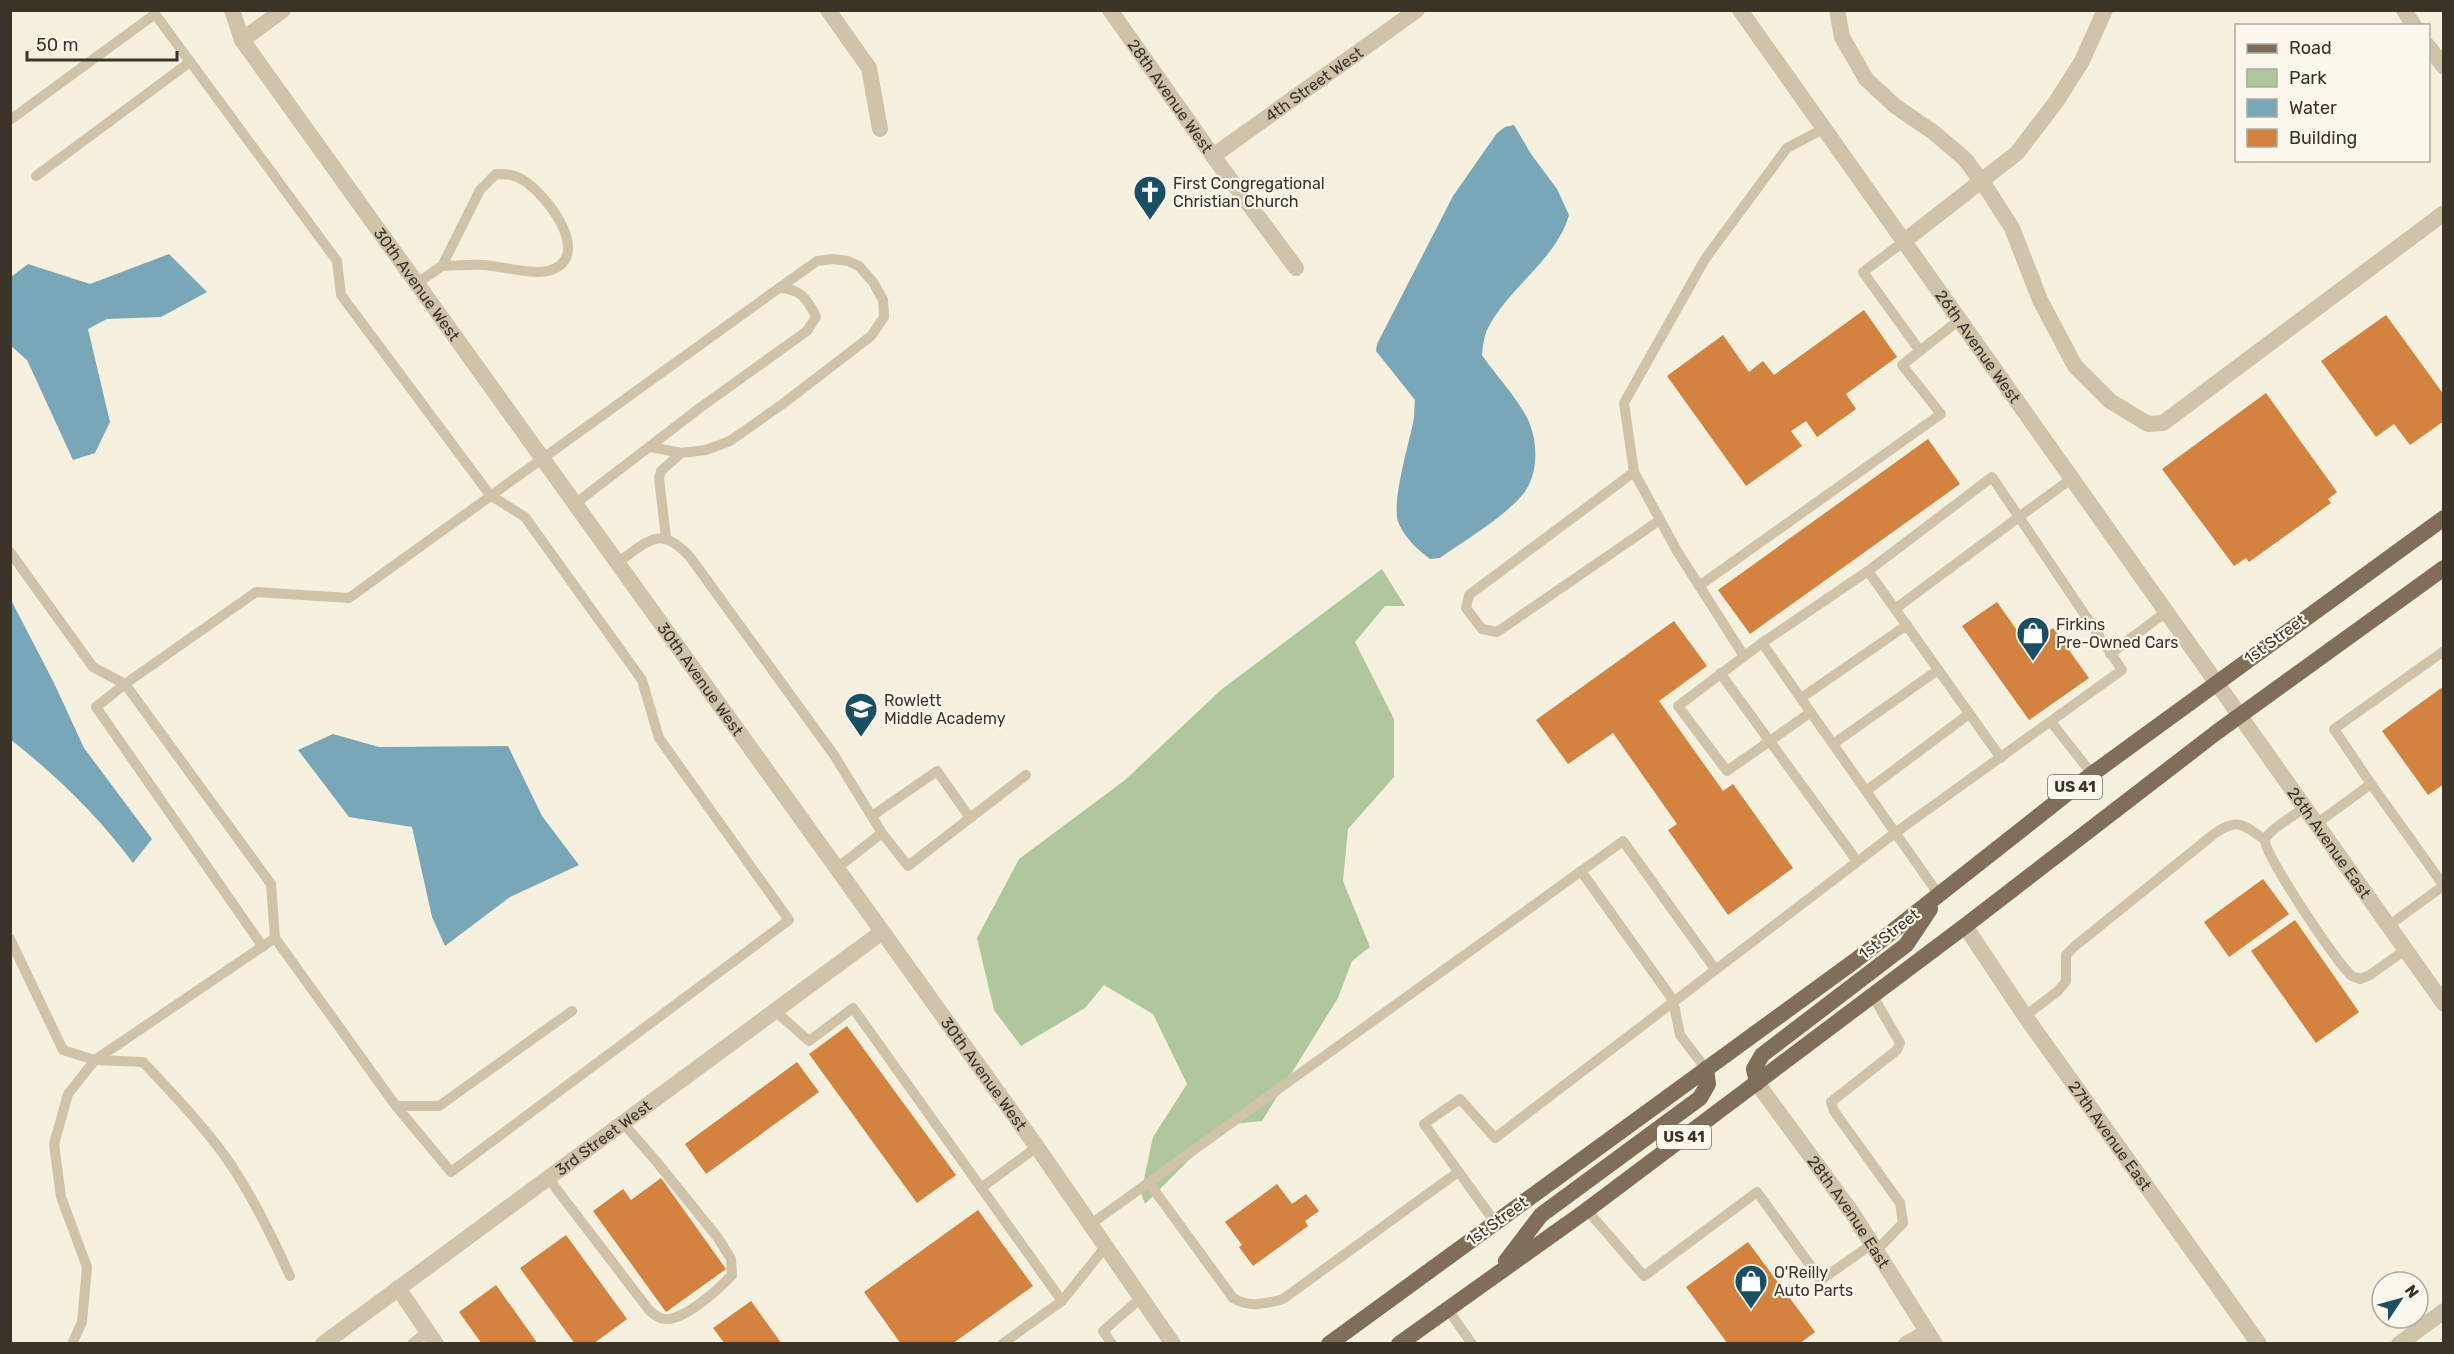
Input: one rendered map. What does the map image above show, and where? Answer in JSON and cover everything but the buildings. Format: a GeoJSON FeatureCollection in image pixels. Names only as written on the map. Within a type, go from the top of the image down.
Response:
{"type":"FeatureCollection","features":[{"type":"Feature","properties":{"kind":"main road","name":"1st Street"},"geometry":{"type":"LineString","coordinates":[[1329,1344],[1856,960],[2092,774],[2444,518]]}},
{"type":"Feature","properties":{"kind":"main road","name":"US 41"},"geometry":{"type":"LineString","coordinates":[[1399,1344],[1587,1210],[1873,996],[2238,716],[2444,568]]}},
{"type":"Feature","properties":{"kind":"main road"},"geometry":{"type":"LineString","coordinates":[[1756,1083],[1754,1069],[1762,1055],[1906,945],[1939,896]]}},
{"type":"Feature","properties":{"kind":"main road"},"geometry":{"type":"LineString","coordinates":[[1496,1274],[1541,1215],[1700,1098],[1708,1084],[1706,1069]]}},
{"type":"Feature","properties":{"kind":"street","name":"30th Avenue West"},"geometry":{"type":"LineString","coordinates":[[232,10],[242,40],[1037,1147],[1173,1344]]}},
{"type":"Feature","properties":{"kind":"street"},"geometry":{"type":"LineString","coordinates":[[242,40],[283,10]]}},
{"type":"Feature","properties":{"kind":"street"},"geometry":{"type":"LineString","coordinates":[[828,10],[868,68],[880,129]]}},
{"type":"Feature","properties":{"kind":"street","name":"28th Avenue West"},"geometry":{"type":"LineString","coordinates":[[1110,10],[1213,156],[1296,268]]}},
{"type":"Feature","properties":{"kind":"street","name":"4th Street West"},"geometry":{"type":"LineString","coordinates":[[1213,156],[1417,10]]}},
{"type":"Feature","properties":{"kind":"street","name":"26th Avenue West"},"geometry":{"type":"LineString","coordinates":[[1740,10],[2215,683]]}},
{"type":"Feature","properties":{"kind":"street"},"geometry":{"type":"LineString","coordinates":[[1837,10],[1842,37],[1866,79],[1895,106],[1933,132],[1965,159],[2013,228],[2040,300],[2075,366],[2110,401],[2148,424],[2163,423],[2444,213]]}},
{"type":"Feature","properties":{"kind":"street"},"geometry":{"type":"LineString","coordinates":[[1903,242],[2017,153],[2056,102],[2082,61],[2105,10]]}},
{"type":"Feature","properties":{"kind":"street"},"geometry":{"type":"LineString","coordinates":[[2404,10],[2413,24]]}},
{"type":"Feature","properties":{"kind":"street"},"geometry":{"type":"LineString","coordinates":[[2430,49],[2444,67]]}},
{"type":"Feature","properties":{"kind":"street","name":"26th Avenue East"},"geometry":{"type":"LineString","coordinates":[[2215,683],[2443,1001]]}},
{"type":"Feature","properties":{"kind":"street","name":"27th Avenue East"},"geometry":{"type":"LineString","coordinates":[[1965,926],[2025,1016],[2259,1344]]}},
{"type":"Feature","properties":{"kind":"street","name":"3rd Street West"},"geometry":{"type":"LineString","coordinates":[[323,1344],[882,932]]}},
{"type":"Feature","properties":{"kind":"street","name":"28th Avenue East"},"geometry":{"type":"LineString","coordinates":[[1756,1083],[1853,1214],[1931,1338]]}},
{"type":"Feature","properties":{"kind":"street"},"geometry":{"type":"LineString","coordinates":[[398,1288],[432,1337]]}},
{"type":"Feature","properties":{"kind":"street"},"geometry":{"type":"LineString","coordinates":[[2399,1344],[2444,1311]]}},
{"type":"Feature","properties":{"kind":"street"},"geometry":{"type":"LineString","coordinates":[[1906,1344],[1931,1338]]}},
{"type":"Feature","properties":{"kind":"lane"},"geometry":{"type":"LineString","coordinates":[[10,120],[155,14],[337,261],[341,295],[490,495],[525,517],[642,680],[659,738],[789,920],[451,1172],[396,1106],[275,939],[270,884],[125,684],[93,667],[10,552]]}},
{"type":"Feature","properties":{"kind":"lane"},"geometry":{"type":"LineString","coordinates":[[36,176],[190,62]]}},
{"type":"Feature","properties":{"kind":"lane"},"geometry":{"type":"LineString","coordinates":[[1744,656],[1699,586],[1634,472],[1624,403],[1705,259],[1787,148],[1823,129]]}},
{"type":"Feature","properties":{"kind":"lane"},"geometry":{"type":"LineString","coordinates":[[417,283],[442,266],[480,190],[496,174],[508,174],[522,179],[537,191],[561,222],[568,245],[567,258],[550,270],[483,265],[442,266]]}},
{"type":"Feature","properties":{"kind":"lane"},"geometry":{"type":"LineString","coordinates":[[1903,242],[1863,272],[1920,351]]}},
{"type":"Feature","properties":{"kind":"lane"},"geometry":{"type":"LineString","coordinates":[[263,947],[96,707],[256,592],[349,598],[817,261],[832,259],[848,261],[860,266],[873,282],[883,300],[884,317],[871,336],[784,403],[730,441],[706,450],[681,453],[651,447]]}},
{"type":"Feature","properties":{"kind":"lane"},"geometry":{"type":"LineString","coordinates":[[576,503],[701,407],[807,331],[816,317],[808,300],[792,288],[779,288]]}},
{"type":"Feature","properties":{"kind":"lane"},"geometry":{"type":"LineString","coordinates":[[1699,586],[1941,414],[1902,365],[1958,321]]}},
{"type":"Feature","properties":{"kind":"lane"},"geometry":{"type":"LineString","coordinates":[[666,537],[659,478],[666,465],[681,453]]}},
{"type":"Feature","properties":{"kind":"lane"},"geometry":{"type":"LineString","coordinates":[[1634,472],[1469,595],[1466,608],[1482,629],[1497,632],[1660,520]]}},
{"type":"Feature","properties":{"kind":"lane"},"geometry":{"type":"LineString","coordinates":[[1495,1222],[1424,1124],[1460,1099],[1495,1138],[1857,861],[2122,670],[1992,477],[1868,572],[1762,643],[1678,706],[1727,771],[1811,712]]}},
{"type":"Feature","properties":{"kind":"lane"},"geometry":{"type":"LineString","coordinates":[[1895,609],[2072,479]]}},
{"type":"Feature","properties":{"kind":"lane"},"geometry":{"type":"LineString","coordinates":[[618,562],[647,542],[666,537],[678,544],[690,557],[834,755],[882,833],[908,866],[1026,775]]}},
{"type":"Feature","properties":{"kind":"lane"},"geometry":{"type":"LineString","coordinates":[[1868,572],[2001,758]]}},
{"type":"Feature","properties":{"kind":"lane"},"geometry":{"type":"LineString","coordinates":[[2110,654],[2166,612]]}},
{"type":"Feature","properties":{"kind":"lane"},"geometry":{"type":"LineString","coordinates":[[1802,698],[1907,625]]}},
{"type":"Feature","properties":{"kind":"lane"},"geometry":{"type":"LineString","coordinates":[[1762,643],[1939,896]]}},
{"type":"Feature","properties":{"kind":"lane"},"geometry":{"type":"LineString","coordinates":[[2388,926],[2443,886],[2334,729],[2444,651]]}},
{"type":"Feature","properties":{"kind":"lane"},"geometry":{"type":"LineString","coordinates":[[1833,744],[1938,670]]}},
{"type":"Feature","properties":{"kind":"lane"},"geometry":{"type":"LineString","coordinates":[[1720,673],[1857,861]]}},
{"type":"Feature","properties":{"kind":"lane"},"geometry":{"type":"LineString","coordinates":[[1866,790],[1969,714]]}},
{"type":"Feature","properties":{"kind":"lane"},"geometry":{"type":"LineString","coordinates":[[2051,722],[2092,774]]}},
{"type":"Feature","properties":{"kind":"lane"},"geometry":{"type":"LineString","coordinates":[[872,816],[936,771],[970,818]]}},
{"type":"Feature","properties":{"kind":"lane"},"geometry":{"type":"LineString","coordinates":[[2316,824],[2371,784]]}},
{"type":"Feature","properties":{"kind":"lane"},"geometry":{"type":"LineString","coordinates":[[2304,808],[2270,832],[2265,840],[2266,849],[2282,878],[2351,975],[2361,979],[2370,975],[2405,950]]}},
{"type":"Feature","properties":{"kind":"lane"},"geometry":{"type":"LineString","coordinates":[[2025,1016],[2058,991],[2066,981],[2066,955],[2075,946],[2219,830],[2234,824],[2242,824],[2265,840]]}},
{"type":"Feature","properties":{"kind":"lane"},"geometry":{"type":"LineString","coordinates":[[837,868],[882,833]]}},
{"type":"Feature","properties":{"kind":"lane"},"geometry":{"type":"LineString","coordinates":[[1091,1224],[1623,841],[1715,969]]}},
{"type":"Feature","properties":{"kind":"lane"},"geometry":{"type":"LineString","coordinates":[[1581,871],[1673,1000],[1680,1035],[1706,1069]]}},
{"type":"Feature","properties":{"kind":"lane"},"geometry":{"type":"LineString","coordinates":[[10,939],[63,1050],[95,1060],[143,1062],[200,1124],[228,1160],[270,1232],[290,1276]]}},
{"type":"Feature","properties":{"kind":"lane"},"geometry":{"type":"LineString","coordinates":[[72,1344],[82,1322],[87,1267],[61,1197],[54,1144],[68,1094],[95,1060],[275,939]]}},
{"type":"Feature","properties":{"kind":"lane"},"geometry":{"type":"LineString","coordinates":[[1587,1210],[1644,1276],[1757,1192],[1821,1280],[1874,1248],[1903,1223],[1900,1203],[1834,1111],[1831,1102],[1897,1050],[1900,1043],[1873,996]]}},
{"type":"Feature","properties":{"kind":"lane"},"geometry":{"type":"LineString","coordinates":[[775,1011],[809,1041],[853,1008],[1062,1301]]}},
{"type":"Feature","properties":{"kind":"lane"},"geometry":{"type":"LineString","coordinates":[[396,1106],[439,1106],[572,1011]]}},
{"type":"Feature","properties":{"kind":"lane"},"geometry":{"type":"LineString","coordinates":[[548,1178],[649,1310],[662,1319],[673,1319],[681,1315],[721,1287],[732,1275],[731,1259],[718,1238],[623,1123]]}},
{"type":"Feature","properties":{"kind":"lane"},"geometry":{"type":"LineString","coordinates":[[981,1188],[1037,1147]]}},
{"type":"Feature","properties":{"kind":"lane"},"geometry":{"type":"LineString","coordinates":[[1149,1183],[1233,1298],[1242,1303],[1257,1305],[1282,1299],[1458,1172]]}},
{"type":"Feature","properties":{"kind":"lane"},"geometry":{"type":"LineString","coordinates":[[1002,1344],[1062,1301],[1106,1246]]}},
{"type":"Feature","properties":{"kind":"lane"},"geometry":{"type":"LineString","coordinates":[[1102,1344],[1103,1332],[1141,1298]]}},
{"type":"Feature","properties":{"kind":"lane"},"geometry":{"type":"LineString","coordinates":[[1447,1308],[1472,1344]]}},
{"type":"Feature","properties":{"kind":"lane"},"geometry":{"type":"LineString","coordinates":[[1103,1332],[1112,1344]]}},
{"type":"Feature","properties":{"kind":"lane"},"geometry":{"type":"LineString","coordinates":[[412,1344],[432,1337]]}},
{"type":"Feature","properties":{"kind":"green space"},"geometry":{"type":"Polygon","coordinates":[[[1382,569],[1405,606],[1385,606],[1355,642],[1394,719],[1394,777],[1348,829],[1343,881],[1370,947],[1352,961],[1338,998],[1262,1121],[1224,1125],[1145,1204],[1141,1193],[1153,1137],[1187,1084],[1153,1014],[1104,985],[1085,1008],[1021,1046],[994,1010],[977,938],[1019,859],[1125,780],[1222,689],[1382,569]]]}},
{"type":"Feature","properties":{"kind":"water"},"geometry":{"type":"Polygon","coordinates":[[[1514,125],[1531,154],[1557,189],[1569,215],[1554,246],[1497,313],[1483,344],[1482,355],[1515,399],[1529,423],[1535,443],[1535,465],[1524,493],[1506,511],[1440,558],[1430,559],[1408,539],[1397,516],[1398,490],[1414,420],[1415,400],[1376,351],[1377,344],[1453,196],[1497,133],[1505,127],[1514,125]]]}},
{"type":"Feature","properties":{"kind":"water"},"geometry":{"type":"Polygon","coordinates":[[[169,254],[207,292],[161,317],[107,319],[88,329],[110,422],[95,453],[73,460],[27,360],[11,346],[11,277],[28,264],[90,284],[169,254]]]}},
{"type":"Feature","properties":{"kind":"water"},"geometry":{"type":"Polygon","coordinates":[[[10,598],[54,683],[84,748],[152,839],[133,863],[76,797],[11,740],[10,598]]]}},
{"type":"Feature","properties":{"kind":"water"},"geometry":{"type":"Polygon","coordinates":[[[333,734],[379,747],[508,746],[542,816],[579,865],[510,897],[445,946],[432,917],[412,827],[349,817],[298,750],[333,734]]]}},
{"type":"Feature","properties":{"kind":"place","name":"First Congregational Christian Church"},"geometry":{"type":"Point","coordinates":[1150,221]}},
{"type":"Feature","properties":{"kind":"place","name":"Firkins Pre-Owned Cars"},"geometry":{"type":"Point","coordinates":[2033,662]}},
{"type":"Feature","properties":{"kind":"place","name":"Rowlett Middle Academy"},"geometry":{"type":"Point","coordinates":[861,738]}},
{"type":"Feature","properties":{"kind":"place","name":"O'Reilly Auto Parts"},"geometry":{"type":"Point","coordinates":[1751,1310]}}]}
